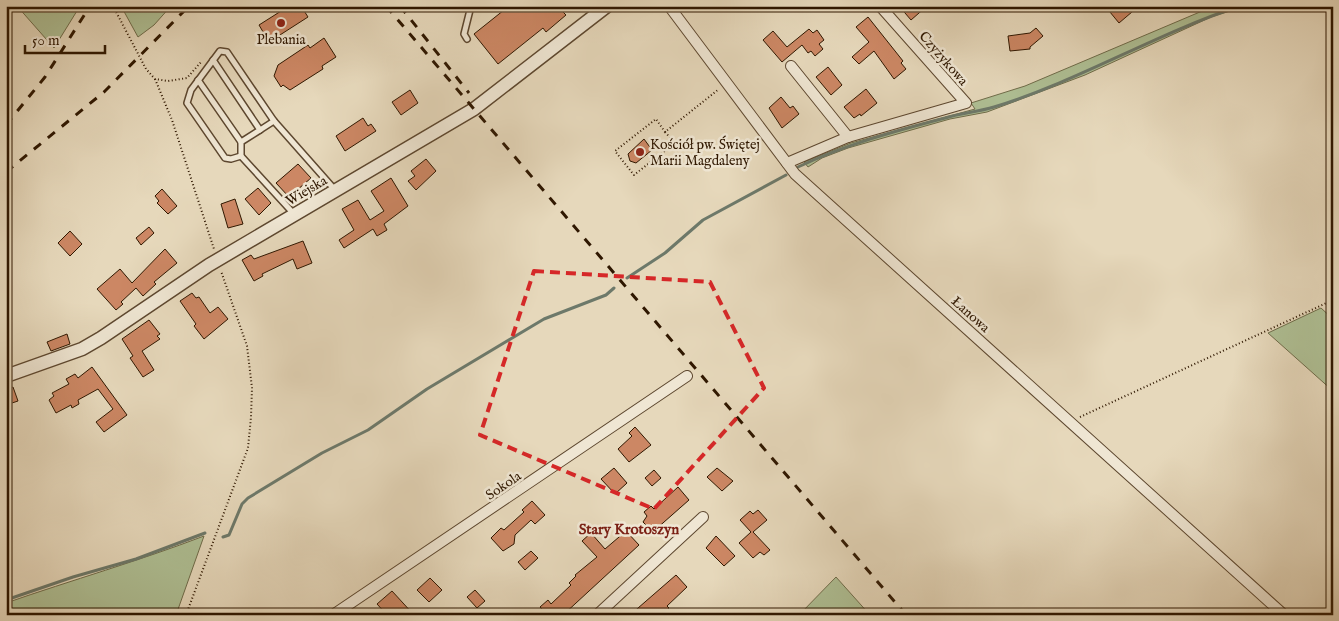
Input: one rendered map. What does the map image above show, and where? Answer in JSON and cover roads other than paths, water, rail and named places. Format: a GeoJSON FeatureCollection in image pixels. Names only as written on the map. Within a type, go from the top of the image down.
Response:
{"type":"FeatureCollection","features":[{"type":"Feature","properties":{"kind":"street","name":"Wiejska"},"geometry":{"type":"LineString","coordinates":[[6,376],[77,351],[102,338],[209,265],[474,109],[607,6]]}},
{"type":"Feature","properties":{"kind":"street","name":"Łanowa"},"geometry":{"type":"LineString","coordinates":[[670,6],[795,174],[1284,615]]}},
{"type":"Feature","properties":{"kind":"street","name":"Czyżykowa"},"geometry":{"type":"LineString","coordinates":[[787,163],[848,137],[966,103],[880,6]]}},
{"type":"Feature","properties":{"kind":"street"},"geometry":{"type":"LineString","coordinates":[[791,66],[848,137]]}},
{"type":"Feature","properties":{"kind":"street","name":"Sokola"},"geometry":{"type":"LineString","coordinates":[[333,615],[687,376]]}},
{"type":"Feature","properties":{"kind":"street"},"geometry":{"type":"LineString","coordinates":[[597,615],[703,517]]}},
{"type":"Feature","properties":{"kind":"lane"},"geometry":{"type":"LineString","coordinates":[[467,39],[464,34],[471,6]]}},
{"type":"Feature","properties":{"kind":"lane"},"geometry":{"type":"LineString","coordinates":[[241,156],[231,159],[225,158],[187,103],[189,94],[220,51],[227,52],[274,121],[335,191]]}},
{"type":"Feature","properties":{"kind":"lane"},"geometry":{"type":"LineString","coordinates":[[213,60],[260,130]]}},
{"type":"Feature","properties":{"kind":"lane"},"geometry":{"type":"LineString","coordinates":[[198,80],[241,142],[241,156],[294,215]]}},
{"type":"Feature","properties":{"kind":"lane"},"geometry":{"type":"LineString","coordinates":[[241,142],[274,121]]}},
{"type":"Feature","properties":{"kind":"waterway"},"geometry":{"type":"LineString","coordinates":[[798,167],[870,139],[951,116],[988,109],[1025,96],[1209,17],[1240,6]]}},
{"type":"Feature","properties":{"kind":"waterway"},"geometry":{"type":"LineString","coordinates":[[627,278],[665,253],[703,220],[786,175]]}},
{"type":"Feature","properties":{"kind":"waterway"},"geometry":{"type":"LineString","coordinates":[[223,537],[229,535],[242,504],[248,498],[322,453],[368,430],[427,389],[544,319],[606,295],[614,288]]}},
{"type":"Feature","properties":{"kind":"waterway"},"geometry":{"type":"LineString","coordinates":[[6,600],[73,577],[136,559],[205,533]]}},
{"type":"Feature","properties":{"kind":"railway"},"geometry":{"type":"LineString","coordinates":[[6,125],[45,77],[90,6]]}},
{"type":"Feature","properties":{"kind":"railway"},"geometry":{"type":"LineString","coordinates":[[6,172],[104,92],[189,6]]}},
{"type":"Feature","properties":{"kind":"railway"},"geometry":{"type":"LineString","coordinates":[[386,6],[906,615]]}},
{"type":"Feature","properties":{"kind":"railway"},"geometry":{"type":"LineString","coordinates":[[400,6],[469,93]]}},
{"type":"Feature","properties":{"kind":"place","name":"Plebania"},"geometry":{"type":"Point","coordinates":[281,23]}},
{"type":"Feature","properties":{"kind":"place","name":"Kościół pw. Świętej Marii Magdaleny"},"geometry":{"type":"Point","coordinates":[640,152]}},
{"type":"Feature","properties":{"kind":"district","name":"Stary Krotoszyn"},"geometry":{"type":"Point","coordinates":[629,529]}}]}
